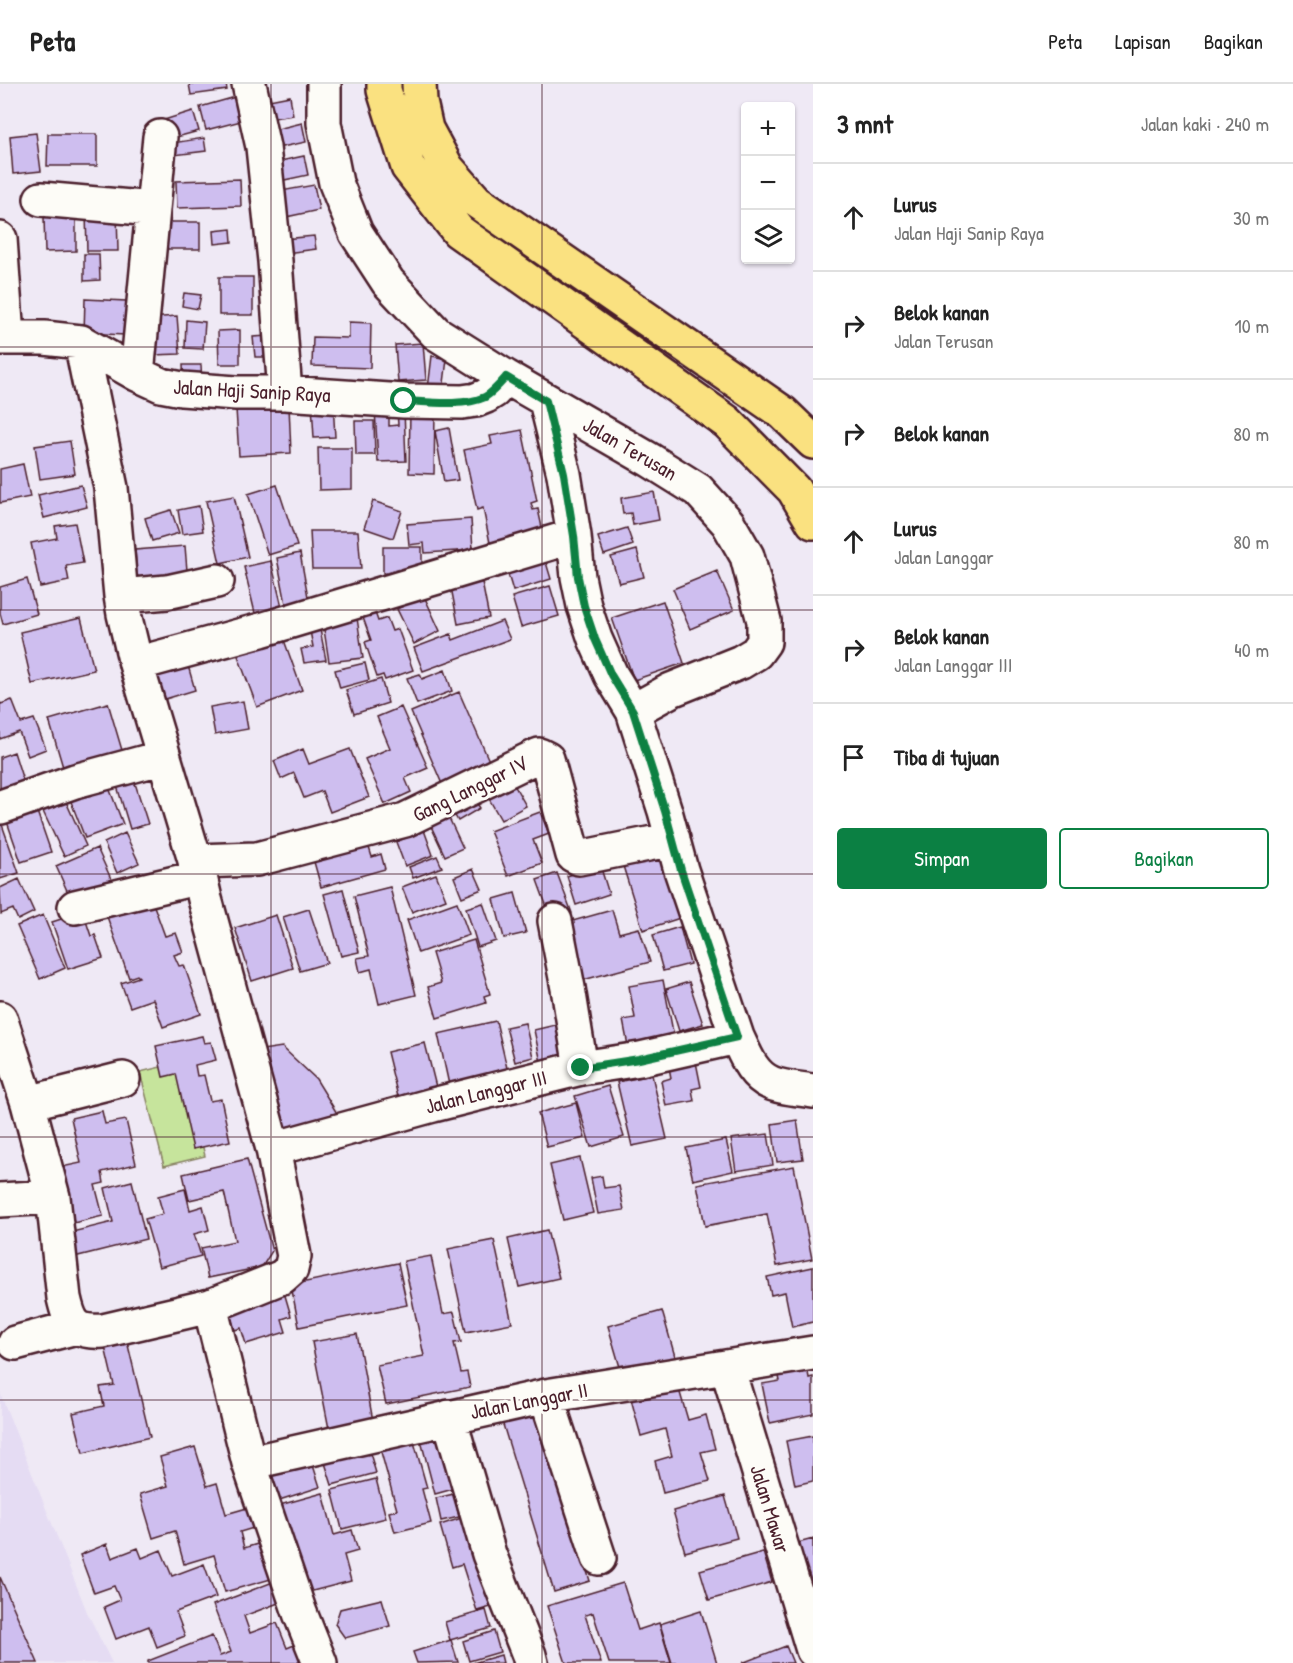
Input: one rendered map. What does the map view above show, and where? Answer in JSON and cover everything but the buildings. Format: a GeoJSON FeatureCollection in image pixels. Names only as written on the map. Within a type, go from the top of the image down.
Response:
{"type":"FeatureCollection","features":[{"type":"Feature","properties":{"kind":"highway"},"geometry":{"type":"LineString","coordinates":[[384,84],[408,167],[458,231],[727,422],[794,490],[813,522]]}},
{"type":"Feature","properties":{"kind":"highway"},"geometry":{"type":"LineString","coordinates":[[419,84],[426,129],[447,168],[476,201],[783,413],[813,442]]}},
{"type":"Feature","properties":{"kind":"street"},"geometry":{"type":"LineString","coordinates":[[249,84],[263,147],[285,393]]}},
{"type":"Feature","properties":{"kind":"street","name":"Jalan Terusan"},"geometry":{"type":"LineString","coordinates":[[324,84],[324,123],[336,183],[356,233],[388,282],[436,333],[698,490],[728,523],[747,556],[764,621],[764,642],[756,653],[741,662],[671,690],[633,711]]}},
{"type":"Feature","properties":{"kind":"street"},"geometry":{"type":"LineString","coordinates":[[137,374],[160,137]]}},
{"type":"Feature","properties":{"kind":"street"},"geometry":{"type":"LineString","coordinates":[[41,199],[153,209]]}},
{"type":"Feature","properties":{"kind":"street"},"geometry":{"type":"LineString","coordinates":[[0,239],[3,337]]}},
{"type":"Feature","properties":{"kind":"street","name":"Jalan Haji Sanip Raya"},"geometry":{"type":"LineString","coordinates":[[3,337],[81,342],[137,374],[161,385],[182,389],[462,402],[486,396],[494,391],[506,377]]}},
{"type":"Feature","properties":{"kind":"street"},"geometry":{"type":"LineString","coordinates":[[0,1018],[28,1103],[53,1197],[64,1298],[68,1315],[76,1327],[88,1332],[103,1331],[210,1306],[282,1277],[291,1269],[294,1256],[273,1149],[198,869],[136,664],[120,596],[111,488],[81,342]]}},
{"type":"Feature","properties":{"kind":"street"},"geometry":{"type":"LineString","coordinates":[[546,401],[564,474],[584,606],[611,675],[633,711],[681,870],[737,1037],[748,1061],[757,1073],[771,1083],[813,1091]]}},
{"type":"Feature","properties":{"kind":"street"},"geometry":{"type":"LineString","coordinates":[[136,664],[261,630],[574,536]]}},
{"type":"Feature","properties":{"kind":"street"},"geometry":{"type":"LineString","coordinates":[[120,596],[167,592],[217,581]]}},
{"type":"Feature","properties":{"kind":"street","name":"Gang Langgar IV"},"geometry":{"type":"LineString","coordinates":[[198,869],[257,859],[405,820],[539,755],[547,759],[573,855],[579,858],[673,839]]}},
{"type":"Feature","properties":{"kind":"street"},"geometry":{"type":"LineString","coordinates":[[1,807],[75,781],[164,757]]}},
{"type":"Feature","properties":{"kind":"street"},"geometry":{"type":"LineString","coordinates":[[75,907],[198,869]]}},
{"type":"Feature","properties":{"kind":"street"},"geometry":{"type":"LineString","coordinates":[[555,921],[581,1068]]}},
{"type":"Feature","properties":{"kind":"street","name":"Jalan Langgar III"},"geometry":{"type":"LineString","coordinates":[[273,1149],[433,1105],[581,1068],[639,1059],[737,1037]]}},
{"type":"Feature","properties":{"kind":"street"},"geometry":{"type":"LineString","coordinates":[[28,1103],[123,1080]]}},
{"type":"Feature","properties":{"kind":"street"},"geometry":{"type":"LineString","coordinates":[[0,1200],[53,1197]]}},
{"type":"Feature","properties":{"kind":"street"},"geometry":{"type":"LineString","coordinates":[[210,1306],[249,1463],[300,1613],[320,1663]]}},
{"type":"Feature","properties":{"kind":"street"},"geometry":{"type":"LineString","coordinates":[[15,1344],[76,1327]]}},
{"type":"Feature","properties":{"kind":"street","name":"Jalan Langgar II"},"geometry":{"type":"LineString","coordinates":[[249,1463],[546,1396],[813,1353]]}},
{"type":"Feature","properties":{"kind":"street","name":"Jalan Mawar"},"geometry":{"type":"LineString","coordinates":[[727,1368],[813,1650]]}},
{"type":"Feature","properties":{"kind":"street"},"geometry":{"type":"LineString","coordinates":[[546,1396],[598,1558]]}},
{"type":"Feature","properties":{"kind":"street"},"geometry":{"type":"LineString","coordinates":[[449,1417],[489,1554],[531,1663]]}},
{"type":"Feature","properties":{"kind":"shaded area"},"geometry":{"type":"Polygon","coordinates":[[[0,1393],[87,1612],[112,1663],[0,1663],[0,1393]]]}},
{"type":"Feature","properties":{"kind":"green space"},"geometry":{"type":"Polygon","coordinates":[[[182,1062],[205,1156],[164,1166],[140,1072],[182,1062]]]}},
{"type":"Feature","properties":{"kind":"route"},"geometry":{"type":"LineString","coordinates":[[404,401],[462,402],[476,400],[494,391],[506,377],[546,401],[564,474],[584,606],[611,675],[633,711],[681,870],[737,1037],[639,1059],[581,1068]]}}]}
